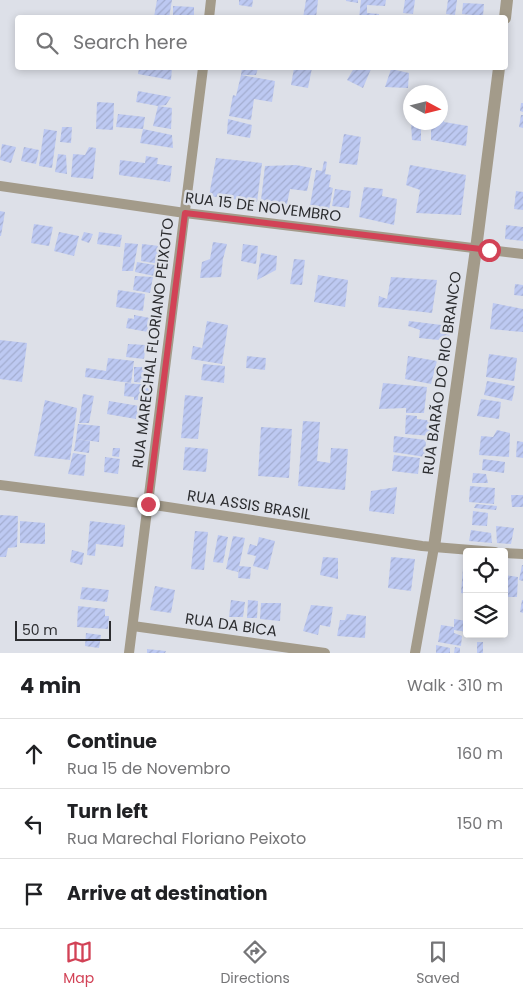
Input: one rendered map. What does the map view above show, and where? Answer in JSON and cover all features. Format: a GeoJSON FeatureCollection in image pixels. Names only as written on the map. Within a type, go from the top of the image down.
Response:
{"type":"FeatureCollection","features":[{"type":"Feature","properties":{"kind":"street"},"geometry":{"type":"LineString","coordinates":[[209,15],[211,0]]}},
{"type":"Feature","properties":{"kind":"street"},"geometry":{"type":"LineString","coordinates":[[505,15],[507,0]]}},
{"type":"Feature","properties":{"kind":"street","name":"RUA MARECHAL FLORIANO PEIXOTO"},"geometry":{"type":"LineString","coordinates":[[129,653],[203,70]]}},
{"type":"Feature","properties":{"kind":"street","name":"RUA BARÃO DO RIO BRANCO"},"geometry":{"type":"LineString","coordinates":[[415,653],[434,547],[476,249],[499,70]]}},
{"type":"Feature","properties":{"kind":"street","name":"RUA 15 DE NOVEMBRO"},"geometry":{"type":"LineString","coordinates":[[0,186],[185,213],[523,254]]}},
{"type":"Feature","properties":{"kind":"street","name":"RUA ASSIS BRASIL"},"geometry":{"type":"LineString","coordinates":[[0,484],[434,547],[463,549]]}},
{"type":"Feature","properties":{"kind":"street"},"geometry":{"type":"LineString","coordinates":[[508,552],[523,554]]}},
{"type":"Feature","properties":{"kind":"street","name":"RUA DA BICA"},"geometry":{"type":"LineString","coordinates":[[133,626],[325,653]]}},
{"type":"Feature","properties":{"kind":"building"},"geometry":{"type":"Polygon","coordinates":[[[157,0],[172,0],[170,15],[154,15],[157,0]]]}},
{"type":"Feature","properties":{"kind":"building"},"geometry":{"type":"Polygon","coordinates":[[[239,0],[253,0],[252,7],[239,5],[239,0]]]}},
{"type":"Feature","properties":{"kind":"building"},"geometry":{"type":"Polygon","coordinates":[[[306,0],[318,0],[316,15],[304,15],[306,0]]]}},
{"type":"Feature","properties":{"kind":"building"},"geometry":{"type":"Polygon","coordinates":[[[358,0],[358,3],[346,1],[358,0]]]}},
{"type":"Feature","properties":{"kind":"building"},"geometry":{"type":"Polygon","coordinates":[[[361,0],[386,0],[385,6],[367,5],[367,13],[379,15],[359,15],[361,0]]]}},
{"type":"Feature","properties":{"kind":"building"},"geometry":{"type":"Polygon","coordinates":[[[405,0],[415,0],[413,14],[403,13],[405,0]]]}},
{"type":"Feature","properties":{"kind":"building"},"geometry":{"type":"Polygon","coordinates":[[[448,0],[457,0],[455,15],[446,14],[448,0]]]}},
{"type":"Feature","properties":{"kind":"building"},"geometry":{"type":"Polygon","coordinates":[[[463,3],[484,4],[483,15],[462,14],[463,3]]]}},
{"type":"Feature","properties":{"kind":"building"},"geometry":{"type":"Polygon","coordinates":[[[173,6],[194,7],[194,15],[173,15],[173,6]]]}},
{"type":"Feature","properties":{"kind":"building"},"geometry":{"type":"Polygon","coordinates":[[[139,70],[172,70],[171,80],[138,74],[139,70]]]}},
{"type":"Feature","properties":{"kind":"building"},"geometry":{"type":"Polygon","coordinates":[[[242,70],[257,70],[256,75],[241,75],[242,70]]]}},
{"type":"Feature","properties":{"kind":"building"},"geometry":{"type":"Polygon","coordinates":[[[294,70],[312,70],[308,88],[291,85],[294,70]]]}},
{"type":"Feature","properties":{"kind":"building"},"geometry":{"type":"Polygon","coordinates":[[[353,70],[371,70],[363,88],[347,80],[353,70]]]}},
{"type":"Feature","properties":{"kind":"building"},"geometry":{"type":"Polygon","coordinates":[[[391,70],[409,73],[408,85],[403,85],[403,88],[385,87],[391,70]]]}},
{"type":"Feature","properties":{"kind":"building"},"geometry":{"type":"Polygon","coordinates":[[[241,75],[275,81],[272,102],[254,99],[251,120],[229,116],[233,95],[236,96],[241,75]]]}},
{"type":"Feature","properties":{"kind":"building"},"geometry":{"type":"Polygon","coordinates":[[[138,91],[171,97],[166,105],[158,106],[136,102],[138,91]]]}},
{"type":"Feature","properties":{"kind":"building"},"geometry":{"type":"Polygon","coordinates":[[[97,102],[114,103],[113,130],[96,129],[97,102]]]}},
{"type":"Feature","properties":{"kind":"building"},"geometry":{"type":"Polygon","coordinates":[[[521,103],[523,103],[523,112],[520,111],[521,103]]]}},
{"type":"Feature","properties":{"kind":"building"},"geometry":{"type":"Polygon","coordinates":[[[158,106],[172,108],[171,129],[153,126],[158,106]]]}},
{"type":"Feature","properties":{"kind":"building"},"geometry":{"type":"Polygon","coordinates":[[[118,114],[145,117],[143,129],[116,127],[118,114]]]}},
{"type":"Feature","properties":{"kind":"building"},"geometry":{"type":"Polygon","coordinates":[[[521,115],[523,115],[523,128],[519,127],[521,115]]]}},
{"type":"Feature","properties":{"kind":"building"},"geometry":{"type":"Polygon","coordinates":[[[228,119],[252,125],[250,138],[227,134],[228,119]]]}},
{"type":"Feature","properties":{"kind":"building"},"geometry":{"type":"Polygon","coordinates":[[[448,123],[468,126],[466,146],[431,140],[431,130],[448,130],[448,123]]]}},
{"type":"Feature","properties":{"kind":"building"},"geometry":{"type":"Polygon","coordinates":[[[62,127],[72,127],[71,143],[60,142],[62,127]]]}},
{"type":"Feature","properties":{"kind":"building"},"geometry":{"type":"Polygon","coordinates":[[[44,129],[57,131],[52,168],[39,166],[44,129]]]}},
{"type":"Feature","properties":{"kind":"building"},"geometry":{"type":"Polygon","coordinates":[[[143,129],[172,135],[173,148],[140,143],[143,129]]]}},
{"type":"Feature","properties":{"kind":"building"},"geometry":{"type":"Polygon","coordinates":[[[411,130],[421,130],[421,141],[412,140],[411,130]]]}},
{"type":"Feature","properties":{"kind":"building"},"geometry":{"type":"Polygon","coordinates":[[[344,134],[361,137],[357,165],[339,163],[344,134]]]}},
{"type":"Feature","properties":{"kind":"building"},"geometry":{"type":"Polygon","coordinates":[[[2,144],[16,147],[11,163],[0,160],[2,144]]]}},
{"type":"Feature","properties":{"kind":"building"},"geometry":{"type":"Polygon","coordinates":[[[24,147],[39,150],[36,164],[21,161],[24,147]]]}},
{"type":"Feature","properties":{"kind":"building"},"geometry":{"type":"Polygon","coordinates":[[[89,147],[96,148],[93,179],[71,177],[73,154],[85,155],[89,147]]]}},
{"type":"Feature","properties":{"kind":"building"},"geometry":{"type":"Polygon","coordinates":[[[58,154],[66,155],[67,174],[55,172],[58,154]]]}},
{"type":"Feature","properties":{"kind":"building"},"geometry":{"type":"Polygon","coordinates":[[[146,156],[158,158],[157,164],[172,166],[170,182],[119,175],[120,160],[145,163],[146,156]]]}},
{"type":"Feature","properties":{"kind":"building"},"geometry":{"type":"Polygon","coordinates":[[[216,158],[262,163],[257,202],[209,196],[216,158]]]}},
{"type":"Feature","properties":{"kind":"building"},"geometry":{"type":"Polygon","coordinates":[[[324,161],[327,162],[325,174],[331,175],[329,187],[333,188],[329,210],[310,206],[316,170],[322,171],[324,161]]]}},
{"type":"Feature","properties":{"kind":"building"},"geometry":{"type":"Polygon","coordinates":[[[296,165],[312,168],[307,191],[290,189],[287,204],[261,200],[265,166],[296,165]]]}},
{"type":"Feature","properties":{"kind":"building"},"geometry":{"type":"Polygon","coordinates":[[[410,165],[466,175],[461,215],[416,213],[420,190],[406,185],[410,165]]]}},
{"type":"Feature","properties":{"kind":"building"},"geometry":{"type":"Polygon","coordinates":[[[364,187],[383,189],[382,196],[397,199],[394,225],[359,217],[364,187]]]}},
{"type":"Feature","properties":{"kind":"building"},"geometry":{"type":"Polygon","coordinates":[[[335,189],[351,191],[349,208],[332,206],[335,189]]]}},
{"type":"Feature","properties":{"kind":"building"},"geometry":{"type":"Polygon","coordinates":[[[516,191],[523,192],[523,210],[514,209],[516,191]]]}},
{"type":"Feature","properties":{"kind":"building"},"geometry":{"type":"Polygon","coordinates":[[[0,211],[5,212],[1,236],[0,236],[0,211]]]}},
{"type":"Feature","properties":{"kind":"building"},"geometry":{"type":"Polygon","coordinates":[[[34,224],[53,227],[49,246],[31,243],[34,224]]]}},
{"type":"Feature","properties":{"kind":"building"},"geometry":{"type":"Polygon","coordinates":[[[506,225],[523,227],[523,241],[505,239],[506,225]]]}},
{"type":"Feature","properties":{"kind":"building"},"geometry":{"type":"Polygon","coordinates":[[[59,232],[79,236],[74,256],[54,251],[59,232]]]}},
{"type":"Feature","properties":{"kind":"building"},"geometry":{"type":"Polygon","coordinates":[[[84,232],[93,234],[89,243],[81,240],[84,232]]]}},
{"type":"Feature","properties":{"kind":"building"},"geometry":{"type":"Polygon","coordinates":[[[99,232],[122,235],[120,247],[97,244],[99,232]]]}},
{"type":"Feature","properties":{"kind":"building"},"geometry":{"type":"Polygon","coordinates":[[[213,242],[227,244],[221,277],[200,278],[202,262],[210,259],[213,242]]]}},
{"type":"Feature","properties":{"kind":"building"},"geometry":{"type":"Polygon","coordinates":[[[125,243],[138,244],[133,271],[122,271],[125,243]]]}},
{"type":"Feature","properties":{"kind":"building"},"geometry":{"type":"Polygon","coordinates":[[[142,244],[168,247],[166,265],[141,261],[142,244]]]}},
{"type":"Feature","properties":{"kind":"building"},"geometry":{"type":"Polygon","coordinates":[[[243,244],[258,246],[256,264],[241,261],[243,244]]]}},
{"type":"Feature","properties":{"kind":"building"},"geometry":{"type":"Polygon","coordinates":[[[261,253],[277,256],[276,270],[257,280],[261,253]]]}},
{"type":"Feature","properties":{"kind":"building"},"geometry":{"type":"Polygon","coordinates":[[[294,259],[305,260],[302,285],[290,284],[294,259]]]}},
{"type":"Feature","properties":{"kind":"building"},"geometry":{"type":"Polygon","coordinates":[[[137,262],[161,266],[159,277],[135,272],[137,262]]]}},
{"type":"Feature","properties":{"kind":"building"},"geometry":{"type":"Polygon","coordinates":[[[318,275],[348,280],[345,307],[314,302],[318,275]]]}},
{"type":"Feature","properties":{"kind":"building"},"geometry":{"type":"Polygon","coordinates":[[[135,276],[153,277],[150,293],[133,290],[135,276]]]}},
{"type":"Feature","properties":{"kind":"building"},"geometry":{"type":"Polygon","coordinates":[[[391,277],[437,280],[432,313],[378,307],[379,296],[387,299],[391,277]]]}},
{"type":"Feature","properties":{"kind":"building"},"geometry":{"type":"Polygon","coordinates":[[[515,284],[523,285],[523,296],[514,295],[515,284]]]}},
{"type":"Feature","properties":{"kind":"building"},"geometry":{"type":"Polygon","coordinates":[[[118,290],[145,294],[143,311],[116,307],[118,290]]]}},
{"type":"Feature","properties":{"kind":"building"},"geometry":{"type":"Polygon","coordinates":[[[493,303],[523,309],[523,332],[490,329],[493,303]]]}},
{"type":"Feature","properties":{"kind":"building"},"geometry":{"type":"Polygon","coordinates":[[[134,315],[150,318],[148,332],[126,328],[128,318],[134,319],[134,315]]]}},
{"type":"Feature","properties":{"kind":"building"},"geometry":{"type":"Polygon","coordinates":[[[207,321],[228,325],[222,364],[191,359],[193,346],[202,348],[207,321]]]}},
{"type":"Feature","properties":{"kind":"building"},"geometry":{"type":"Polygon","coordinates":[[[409,321],[450,326],[449,341],[419,338],[420,330],[408,326],[409,321]]]}},
{"type":"Feature","properties":{"kind":"building"},"geometry":{"type":"Polygon","coordinates":[[[0,340],[27,343],[22,382],[0,379],[0,340]]]}},
{"type":"Feature","properties":{"kind":"building"},"geometry":{"type":"Polygon","coordinates":[[[128,344],[146,345],[144,359],[126,357],[128,344]]]}},
{"type":"Feature","properties":{"kind":"building"},"geometry":{"type":"Polygon","coordinates":[[[489,354],[517,358],[514,381],[486,377],[489,354]]]}},
{"type":"Feature","properties":{"kind":"building"},"geometry":{"type":"Polygon","coordinates":[[[247,356],[266,358],[265,370],[246,368],[247,356]]]}},
{"type":"Feature","properties":{"kind":"building"},"geometry":{"type":"Polygon","coordinates":[[[408,356],[437,361],[431,384],[405,379],[408,356]]]}},
{"type":"Feature","properties":{"kind":"building"},"geometry":{"type":"Polygon","coordinates":[[[108,358],[134,361],[131,383],[85,377],[86,368],[106,371],[108,358]]]}},
{"type":"Feature","properties":{"kind":"building"},"geometry":{"type":"Polygon","coordinates":[[[203,364],[225,366],[224,383],[201,380],[203,364]]]}},
{"type":"Feature","properties":{"kind":"building"},"geometry":{"type":"Polygon","coordinates":[[[134,367],[147,367],[147,383],[134,382],[134,367]]]}},
{"type":"Feature","properties":{"kind":"building"},"geometry":{"type":"Polygon","coordinates":[[[487,381],[515,386],[512,401],[484,395],[487,381]]]}},
{"type":"Feature","properties":{"kind":"building"},"geometry":{"type":"Polygon","coordinates":[[[125,383],[150,385],[148,398],[134,400],[134,397],[124,396],[125,383]]]}},
{"type":"Feature","properties":{"kind":"building"},"geometry":{"type":"Polygon","coordinates":[[[383,383],[427,387],[424,413],[406,413],[406,408],[379,409],[383,383]]]}},
{"type":"Feature","properties":{"kind":"building"},"geometry":{"type":"Polygon","coordinates":[[[83,394],[94,396],[89,423],[79,423],[83,394]]]}},
{"type":"Feature","properties":{"kind":"building"},"geometry":{"type":"Polygon","coordinates":[[[185,395],[203,397],[198,439],[181,438],[185,395]]]}},
{"type":"Feature","properties":{"kind":"building"},"geometry":{"type":"Polygon","coordinates":[[[481,399],[501,402],[499,419],[477,416],[481,399]]]}},
{"type":"Feature","properties":{"kind":"building"},"geometry":{"type":"Polygon","coordinates":[[[45,400],[77,408],[70,460],[34,456],[45,400]]]}},
{"type":"Feature","properties":{"kind":"building"},"geometry":{"type":"Polygon","coordinates":[[[109,401],[139,406],[136,419],[107,414],[109,401]]]}},
{"type":"Feature","properties":{"kind":"building"},"geometry":{"type":"Polygon","coordinates":[[[406,415],[417,416],[417,419],[434,421],[432,436],[405,434],[406,415]]]}},
{"type":"Feature","properties":{"kind":"building"},"geometry":{"type":"Polygon","coordinates":[[[303,421],[320,422],[317,461],[330,463],[331,448],[348,449],[345,490],[298,486],[303,421]]]}},
{"type":"Feature","properties":{"kind":"building"},"geometry":{"type":"Polygon","coordinates":[[[78,424],[100,426],[99,442],[76,439],[78,424]]]}},
{"type":"Feature","properties":{"kind":"building"},"geometry":{"type":"Polygon","coordinates":[[[261,427],[292,429],[289,478],[258,476],[261,427]]]}},
{"type":"Feature","properties":{"kind":"building"},"geometry":{"type":"Polygon","coordinates":[[[497,430],[510,433],[509,457],[479,455],[481,436],[493,437],[497,430]]]}},
{"type":"Feature","properties":{"kind":"building"},"geometry":{"type":"Polygon","coordinates":[[[394,436],[426,440],[425,457],[393,452],[394,436]]]}},
{"type":"Feature","properties":{"kind":"building"},"geometry":{"type":"Polygon","coordinates":[[[76,439],[90,441],[89,453],[74,451],[76,439]]]}},
{"type":"Feature","properties":{"kind":"building"},"geometry":{"type":"Polygon","coordinates":[[[517,441],[523,442],[523,458],[516,457],[517,441]]]}},
{"type":"Feature","properties":{"kind":"building"},"geometry":{"type":"Polygon","coordinates":[[[185,447],[208,449],[206,472],[183,470],[185,447]]]}},
{"type":"Feature","properties":{"kind":"building"},"geometry":{"type":"Polygon","coordinates":[[[113,448],[120,448],[119,457],[112,456],[113,448]]]}},
{"type":"Feature","properties":{"kind":"building"},"geometry":{"type":"Polygon","coordinates":[[[73,453],[86,455],[84,476],[68,474],[73,453]]]}},
{"type":"Feature","properties":{"kind":"building"},"geometry":{"type":"Polygon","coordinates":[[[394,455],[420,458],[418,474],[392,471],[394,455]]]}},
{"type":"Feature","properties":{"kind":"building"},"geometry":{"type":"Polygon","coordinates":[[[105,457],[120,459],[118,474],[104,472],[105,457]]]}},
{"type":"Feature","properties":{"kind":"building"},"geometry":{"type":"Polygon","coordinates":[[[483,459],[505,462],[504,473],[482,470],[483,459]]]}},
{"type":"Feature","properties":{"kind":"building"},"geometry":{"type":"Polygon","coordinates":[[[473,473],[486,474],[488,483],[472,483],[473,473]]]}},
{"type":"Feature","properties":{"kind":"building"},"geometry":{"type":"Polygon","coordinates":[[[470,486],[495,488],[494,504],[469,502],[470,486]]]}},
{"type":"Feature","properties":{"kind":"building"},"geometry":{"type":"Polygon","coordinates":[[[397,487],[394,514],[369,511],[371,491],[397,487]]]}},
{"type":"Feature","properties":{"kind":"building"},"geometry":{"type":"Polygon","coordinates":[[[511,495],[523,495],[523,507],[512,507],[511,495]]]}},
{"type":"Feature","properties":{"kind":"building"},"geometry":{"type":"Polygon","coordinates":[[[476,504],[497,506],[496,510],[474,508],[476,504]]]}},
{"type":"Feature","properties":{"kind":"building"},"geometry":{"type":"Polygon","coordinates":[[[473,511],[488,513],[487,526],[472,525],[473,511]]]}},
{"type":"Feature","properties":{"kind":"building"},"geometry":{"type":"Polygon","coordinates":[[[0,515],[18,516],[17,547],[8,548],[6,557],[0,557],[0,515]]]}},
{"type":"Feature","properties":{"kind":"building"},"geometry":{"type":"Polygon","coordinates":[[[20,521],[45,523],[45,544],[20,543],[20,521]]]}},
{"type":"Feature","properties":{"kind":"building"},"geometry":{"type":"Polygon","coordinates":[[[90,521],[125,525],[123,547],[96,544],[95,556],[87,555],[90,521]]]}},
{"type":"Feature","properties":{"kind":"building"},"geometry":{"type":"Polygon","coordinates":[[[496,526],[514,528],[511,544],[497,543],[496,526]]]}},
{"type":"Feature","properties":{"kind":"building"},"geometry":{"type":"Polygon","coordinates":[[[471,530],[491,533],[492,543],[469,541],[471,530]]]}},
{"type":"Feature","properties":{"kind":"building"},"geometry":{"type":"Polygon","coordinates":[[[195,531],[208,532],[204,570],[191,569],[195,531]]]}},
{"type":"Feature","properties":{"kind":"building"},"geometry":{"type":"Polygon","coordinates":[[[218,535],[228,537],[223,563],[213,562],[218,535]]]}},
{"type":"Feature","properties":{"kind":"building"},"geometry":{"type":"Polygon","coordinates":[[[233,536],[245,538],[238,572],[226,569],[233,536]]]}},
{"type":"Feature","properties":{"kind":"building"},"geometry":{"type":"Polygon","coordinates":[[[259,537],[275,541],[268,570],[253,566],[256,556],[247,554],[250,544],[257,546],[259,537]]]}},
{"type":"Feature","properties":{"kind":"building"},"geometry":{"type":"Polygon","coordinates":[[[72,550],[84,553],[82,565],[70,562],[72,550]]]}},
{"type":"Feature","properties":{"kind":"building"},"geometry":{"type":"Polygon","coordinates":[[[323,557],[338,558],[338,579],[320,575],[323,557]]]}},
{"type":"Feature","properties":{"kind":"building"},"geometry":{"type":"Polygon","coordinates":[[[391,557],[415,559],[411,591],[388,588],[391,557]]]}},
{"type":"Feature","properties":{"kind":"building"},"geometry":{"type":"Polygon","coordinates":[[[523,565],[523,581],[519,580],[523,565]]]}},
{"type":"Feature","properties":{"kind":"building"},"geometry":{"type":"Polygon","coordinates":[[[239,566],[251,567],[250,579],[238,578],[239,566]]]}},
{"type":"Feature","properties":{"kind":"building"},"geometry":{"type":"Polygon","coordinates":[[[463,568],[463,593],[461,593],[463,568]]]}},
{"type":"Feature","properties":{"kind":"building"},"geometry":{"type":"Polygon","coordinates":[[[508,576],[518,577],[517,597],[508,597],[508,576]]]}},
{"type":"Feature","properties":{"kind":"building"},"geometry":{"type":"Polygon","coordinates":[[[155,586],[175,590],[171,613],[150,610],[155,586]]]}},
{"type":"Feature","properties":{"kind":"building"},"geometry":{"type":"Polygon","coordinates":[[[82,587],[109,590],[107,602],[80,599],[82,587]]]}},
{"type":"Feature","properties":{"kind":"building"},"geometry":{"type":"Polygon","coordinates":[[[231,600],[245,602],[243,617],[229,617],[231,600]]]}},
{"type":"Feature","properties":{"kind":"building"},"geometry":{"type":"Polygon","coordinates":[[[248,600],[258,601],[257,618],[247,618],[248,600]]]}},
{"type":"Feature","properties":{"kind":"building"},"geometry":{"type":"Polygon","coordinates":[[[523,600],[523,613],[520,612],[523,600]]]}},
{"type":"Feature","properties":{"kind":"building"},"geometry":{"type":"Polygon","coordinates":[[[261,603],[281,603],[280,621],[260,619],[261,603]]]}},
{"type":"Feature","properties":{"kind":"building"},"geometry":{"type":"Polygon","coordinates":[[[311,605],[333,607],[330,627],[320,625],[318,635],[303,631],[311,605]]]}},
{"type":"Feature","properties":{"kind":"building"},"geometry":{"type":"Polygon","coordinates":[[[78,606],[105,609],[105,616],[109,616],[108,629],[77,627],[78,606]]]}},
{"type":"Feature","properties":{"kind":"building"},"geometry":{"type":"Polygon","coordinates":[[[347,614],[366,616],[365,638],[337,636],[340,620],[345,620],[347,614]]]}},
{"type":"Feature","properties":{"kind":"building"},"geometry":{"type":"Polygon","coordinates":[[[454,619],[463,620],[463,631],[454,630],[454,633],[462,636],[461,646],[438,642],[441,625],[454,627],[454,619]]]}},
{"type":"Feature","properties":{"kind":"building"},"geometry":{"type":"Polygon","coordinates":[[[86,633],[101,635],[99,648],[85,646],[86,633]]]}},
{"type":"Feature","properties":{"kind":"building"},"geometry":{"type":"Polygon","coordinates":[[[477,642],[483,642],[483,653],[477,653],[477,642]]]}},
{"type":"Feature","properties":{"kind":"building"},"geometry":{"type":"Polygon","coordinates":[[[436,645],[450,648],[450,653],[436,653],[436,645]]]}},
{"type":"Feature","properties":{"kind":"building"},"geometry":{"type":"Polygon","coordinates":[[[455,647],[460,648],[460,653],[454,653],[455,647]]]}},
{"type":"Feature","properties":{"kind":"building"},"geometry":{"type":"Polygon","coordinates":[[[147,649],[166,651],[165,653],[147,653],[147,649]]]}},
{"type":"Feature","properties":{"kind":"route"},"geometry":{"type":"LineString","coordinates":[[148,504],[185,213],[489,250]]}}]}
